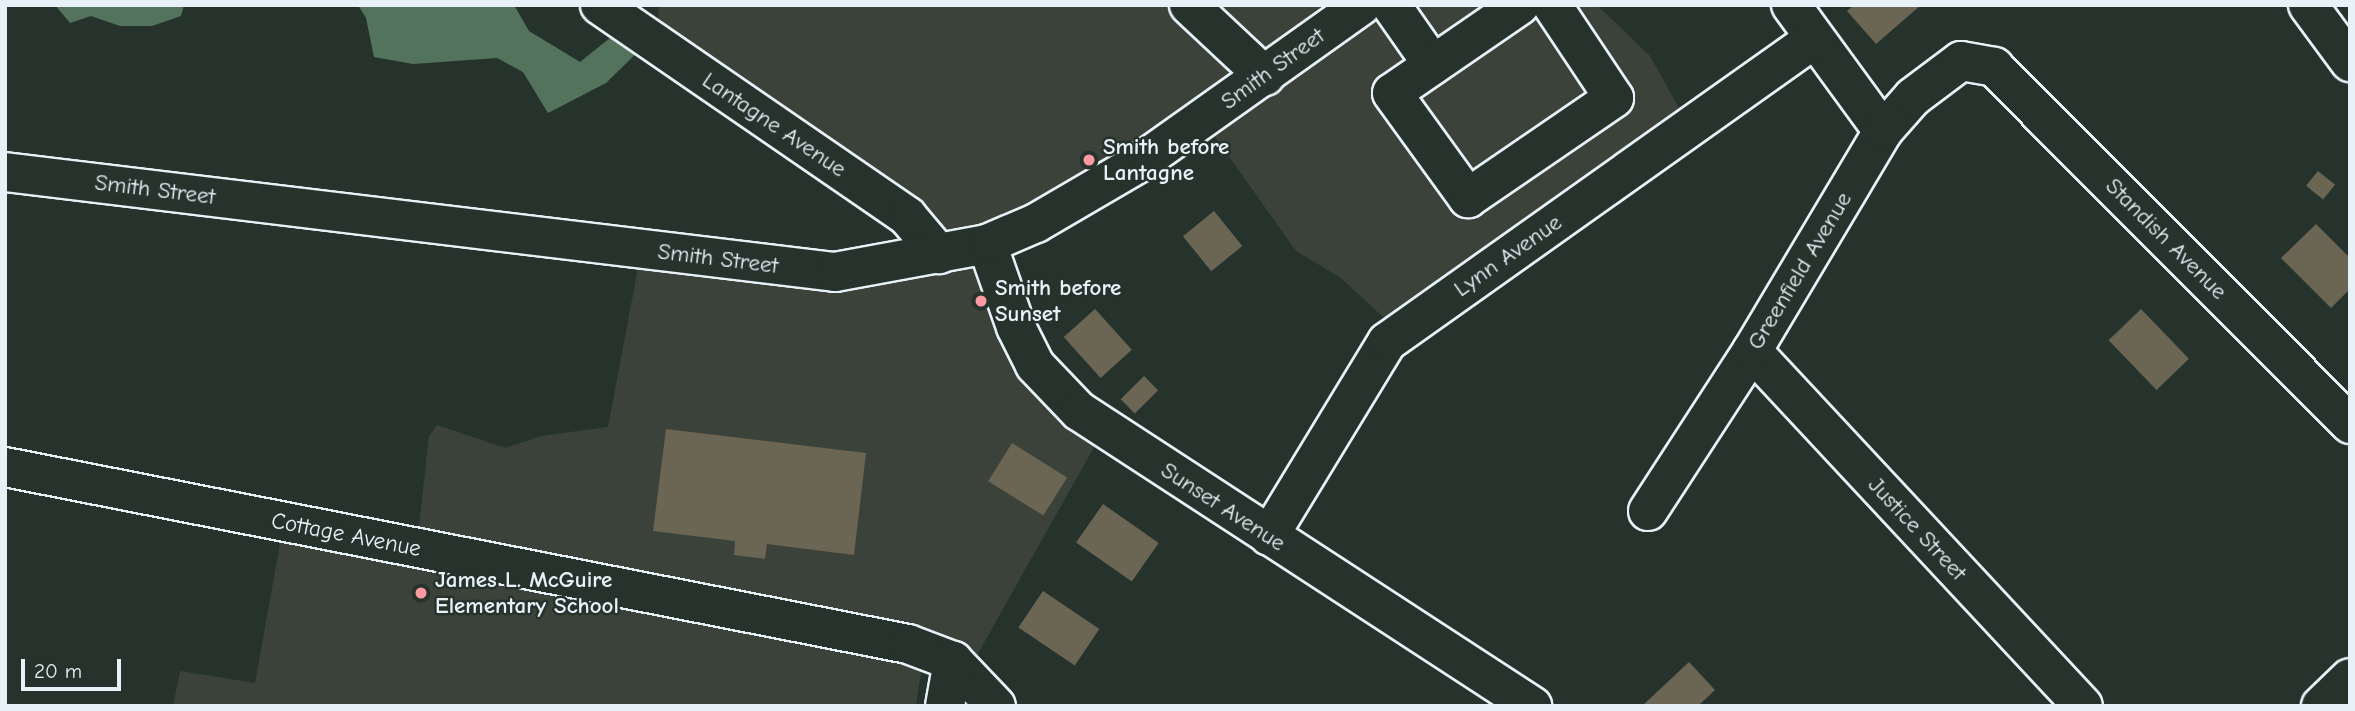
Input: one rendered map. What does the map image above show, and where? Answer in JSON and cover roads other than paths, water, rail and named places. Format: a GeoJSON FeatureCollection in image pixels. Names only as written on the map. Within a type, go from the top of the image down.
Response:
{"type":"FeatureCollection","features":[{"type":"Feature","properties":{"kind":"street","name":"Lantagne Avenue"},"geometry":{"type":"LineString","coordinates":[[600,5],[907,216],[939,254]]}},
{"type":"Feature","properties":{"kind":"street"},"geometry":{"type":"LineString","coordinates":[[1189,5],[1265,76]]}},
{"type":"Feature","properties":{"kind":"street","name":"Smith Street"},"geometry":{"type":"LineString","coordinates":[[5,172],[835,272],[987,244],[1080,200],[1265,76],[1362,5]]}},
{"type":"Feature","properties":{"kind":"street"},"geometry":{"type":"LineString","coordinates":[[1391,5],[1433,65]]}},
{"type":"Feature","properties":{"kind":"street"},"geometry":{"type":"LineString","coordinates":[[1504,10],[1392,93],[1468,198],[1614,98],[1552,5]]}},
{"type":"Feature","properties":{"kind":"street"},"geometry":{"type":"LineString","coordinates":[[1791,5],[1883,131]]}},
{"type":"Feature","properties":{"kind":"street"},"geometry":{"type":"LineString","coordinates":[[2308,5],[2350,62]]}},
{"type":"Feature","properties":{"kind":"street","name":"Lynn Avenue"},"geometry":{"type":"LineString","coordinates":[[1269,537],[1388,342],[1815,39]]}},
{"type":"Feature","properties":{"kind":"street","name":"Greenfield Avenue"},"geometry":{"type":"LineString","coordinates":[[1648,512],[1752,351],[1883,131],[1944,70],[1961,61],[1978,62]]}},
{"type":"Feature","properties":{"kind":"street","name":"Standish Avenue"},"geometry":{"type":"LineString","coordinates":[[1978,62],[1994,67],[2350,424]]}},
{"type":"Feature","properties":{"kind":"street","name":"Sunset Avenue"},"geometry":{"type":"LineString","coordinates":[[987,244],[1016,327],[1035,365],[1053,386],[1112,436],[1516,701]]}},
{"type":"Feature","properties":{"kind":"street","name":"Justice Street"},"geometry":{"type":"LineString","coordinates":[[1752,351],[2083,706]]}},
{"type":"Feature","properties":{"kind":"street","name":"Cottage Avenue"},"geometry":{"type":"LineString","coordinates":[[5,467],[827,626],[908,645],[953,661],[996,706]]}},
{"type":"Feature","properties":{"kind":"street"},"geometry":{"type":"LineString","coordinates":[[945,706],[953,661]]}},
{"type":"Feature","properties":{"kind":"street"},"geometry":{"type":"LineString","coordinates":[[2321,706],[2350,678]]}},
{"type":"Feature","properties":{"kind":"place","name":"Smith before Lantagne"},"geometry":{"type":"Point","coordinates":[1089,160]}},
{"type":"Feature","properties":{"kind":"place","name":"Smith before Sunset"},"geometry":{"type":"Point","coordinates":[981,301]}},
{"type":"Feature","properties":{"kind":"place","name":"James L. McGuire Elementary School"},"geometry":{"type":"Point","coordinates":[421,593]}}]}
